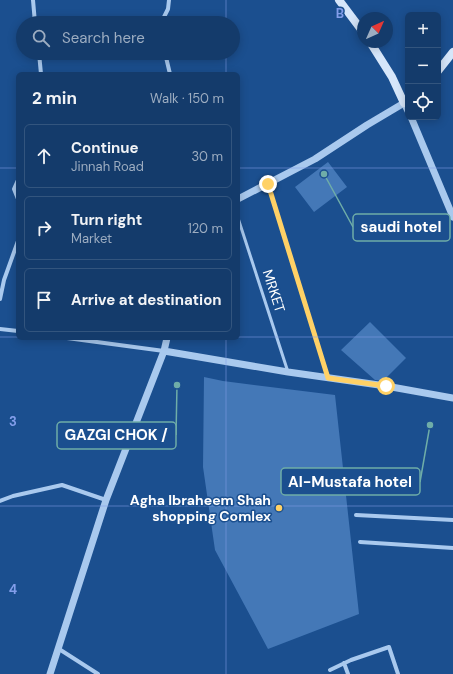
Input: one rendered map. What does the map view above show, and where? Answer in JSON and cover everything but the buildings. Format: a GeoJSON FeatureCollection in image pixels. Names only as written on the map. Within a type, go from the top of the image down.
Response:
{"type":"FeatureCollection","features":[{"type":"Feature","properties":{"kind":"main road"},"geometry":{"type":"LineString","coordinates":[[339,0],[357,24]]}},
{"type":"Feature","properties":{"kind":"main road"},"geometry":{"type":"LineString","coordinates":[[374,48],[405,99]]}},
{"type":"Feature","properties":{"kind":"main road"},"geometry":{"type":"LineString","coordinates":[[441,67],[453,52]]}},
{"type":"Feature","properties":{"kind":"street"},"geometry":{"type":"LineString","coordinates":[[33,0],[34,16]]}},
{"type":"Feature","properties":{"kind":"street"},"geometry":{"type":"LineString","coordinates":[[164,16],[168,9],[169,0]]}},
{"type":"Feature","properties":{"kind":"street"},"geometry":{"type":"LineString","coordinates":[[40,60],[41,72]]}},
{"type":"Feature","properties":{"kind":"street"},"geometry":{"type":"LineString","coordinates":[[166,60],[169,72]]}},
{"type":"Feature","properties":{"kind":"street"},"geometry":{"type":"LineString","coordinates":[[240,198],[315,159],[405,102]]}},
{"type":"Feature","properties":{"kind":"street"},"geometry":{"type":"LineString","coordinates":[[411,120],[453,217]]}},
{"type":"Feature","properties":{"kind":"street"},"geometry":{"type":"LineString","coordinates":[[16,184],[14,189],[16,194]]}},
{"type":"Feature","properties":{"kind":"street"},"geometry":{"type":"LineString","coordinates":[[0,300],[4,280],[16,247]]}},
{"type":"Feature","properties":{"kind":"street"},"geometry":{"type":"LineString","coordinates":[[0,329],[16,332]]}},
{"type":"Feature","properties":{"kind":"street"},"geometry":{"type":"LineString","coordinates":[[82,340],[164,351],[453,398]]}},
{"type":"Feature","properties":{"kind":"street"},"geometry":{"type":"LineString","coordinates":[[50,674],[106,500],[164,351],[167,340]]}},
{"type":"Feature","properties":{"kind":"street"},"geometry":{"type":"LineString","coordinates":[[0,501],[13,496],[62,485],[106,500]]}},
{"type":"Feature","properties":{"kind":"street"},"geometry":{"type":"LineString","coordinates":[[356,514],[453,520]]}},
{"type":"Feature","properties":{"kind":"street"},"geometry":{"type":"LineString","coordinates":[[360,542],[453,548]]}},
{"type":"Feature","properties":{"kind":"street"},"geometry":{"type":"LineString","coordinates":[[330,670],[351,660],[389,647],[398,674]]}},
{"type":"Feature","properties":{"kind":"street"},"geometry":{"type":"LineString","coordinates":[[58,649],[98,674]]}},
{"type":"Feature","properties":{"kind":"street"},"geometry":{"type":"LineString","coordinates":[[344,663],[348,674]]}},
{"type":"Feature","properties":{"kind":"lane"},"geometry":{"type":"LineString","coordinates":[[268,184],[328,378]]}},
{"type":"Feature","properties":{"kind":"lane","name":"MRKET"},"geometry":{"type":"LineString","coordinates":[[240,224],[288,372]]}},
{"type":"Feature","properties":{"kind":"place","name":"saudi hotel"},"geometry":{"type":"Point","coordinates":[324,174]}},
{"type":"Feature","properties":{"kind":"place","name":"GAZGI CHOK /"},"geometry":{"type":"Point","coordinates":[177,385]}},
{"type":"Feature","properties":{"kind":"place","name":"Al-Mustafa hotel"},"geometry":{"type":"Point","coordinates":[430,425]}},
{"type":"Feature","properties":{"kind":"place","name":"Agha Ibraheem Shah shopping Comlex"},"geometry":{"type":"Point","coordinates":[279,508]}},
{"type":"Feature","properties":{"kind":"route"},"geometry":{"type":"LineString","coordinates":[[268,184],[328,378],[386,386]]}}]}
